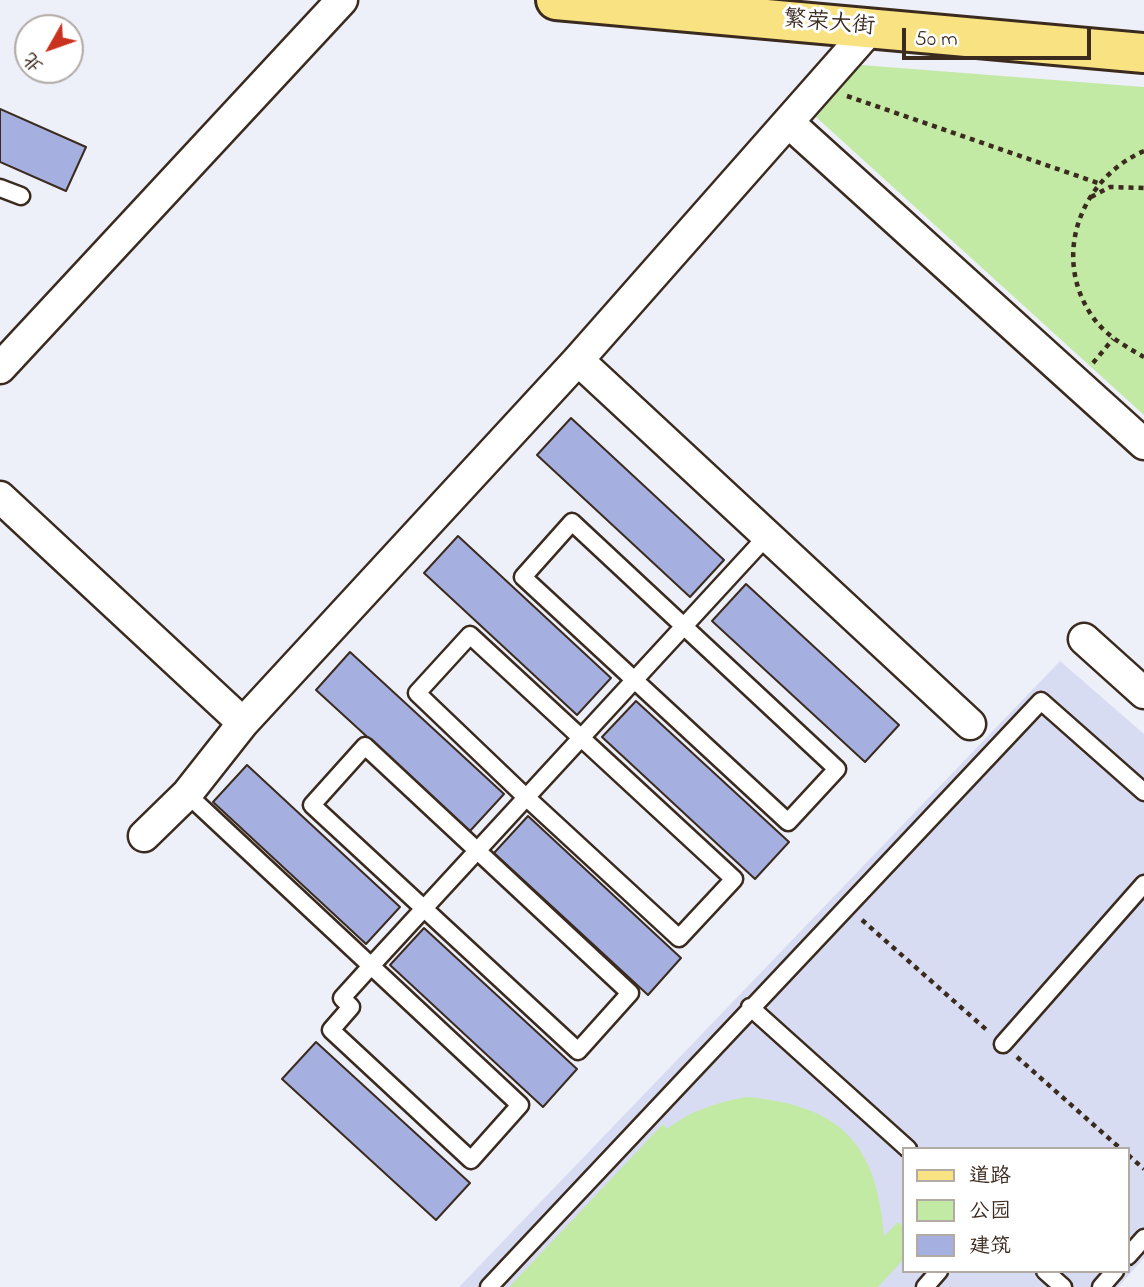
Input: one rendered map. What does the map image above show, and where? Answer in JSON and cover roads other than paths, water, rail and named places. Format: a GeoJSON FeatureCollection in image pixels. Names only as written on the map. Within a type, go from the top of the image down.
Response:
{"type":"FeatureCollection","features":[{"type":"Feature","properties":{"kind":"main road","name":"繁荣大街"},"geometry":{"type":"LineString","coordinates":[[556,0],[748,8],[871,29],[1144,53]]}},
{"type":"Feature","properties":{"kind":"street"},"geometry":{"type":"LineString","coordinates":[[0,368],[342,0]]}},
{"type":"Feature","properties":{"kind":"street"},"geometry":{"type":"LineString","coordinates":[[144,836],[187,794],[243,723],[578,360],[871,29]]}},
{"type":"Feature","properties":{"kind":"street"},"geometry":{"type":"LineString","coordinates":[[788,122],[1144,444]]}},
{"type":"Feature","properties":{"kind":"street"},"geometry":{"type":"LineString","coordinates":[[578,360],[970,724]]}},
{"type":"Feature","properties":{"kind":"street"},"geometry":{"type":"LineString","coordinates":[[0,497],[243,723]]}},
{"type":"Feature","properties":{"kind":"street"},"geometry":{"type":"LineString","coordinates":[[1084,639],[1144,693]]}},
{"type":"Feature","properties":{"kind":"lane"},"geometry":{"type":"LineString","coordinates":[[0,188],[20,196]]}},
{"type":"Feature","properties":{"kind":"lane"},"geometry":{"type":"LineString","coordinates":[[572,522],[837,769],[788,822],[634,681],[523,577],[572,522]]}},
{"type":"Feature","properties":{"kind":"lane"},"geometry":{"type":"LineString","coordinates":[[187,794],[371,966],[520,1105],[471,1160],[331,1030],[351,1007],[342,998],[371,966],[424,909],[526,797],[767,536]]}},
{"type":"Feature","properties":{"kind":"lane"},"geometry":{"type":"LineString","coordinates":[[470,635],[734,879],[680,938],[526,797],[417,694],[470,635]]}},
{"type":"Feature","properties":{"kind":"lane"},"geometry":{"type":"LineString","coordinates":[[489,1287],[1041,701],[1144,792]]}},
{"type":"Feature","properties":{"kind":"lane"},"geometry":{"type":"LineString","coordinates":[[366,746],[629,993],[578,1051],[424,909],[312,805],[366,746]]}},
{"type":"Feature","properties":{"kind":"lane"},"geometry":{"type":"LineString","coordinates":[[1003,1044],[1144,884]]}},
{"type":"Feature","properties":{"kind":"lane"},"geometry":{"type":"LineString","coordinates":[[750,1007],[906,1147]]}},
{"type":"Feature","properties":{"kind":"lane"},"geometry":{"type":"LineString","coordinates":[[1130,1254],[1144,1238]]}},
{"type":"Feature","properties":{"kind":"lane"},"geometry":{"type":"LineString","coordinates":[[925,1287],[937,1273]]}},
{"type":"Feature","properties":{"kind":"lane"},"geometry":{"type":"LineString","coordinates":[[1047,1273],[1063,1287]]}},
{"type":"Feature","properties":{"kind":"lane"},"geometry":{"type":"LineString","coordinates":[[1101,1287],[1113,1273]]}}]}
